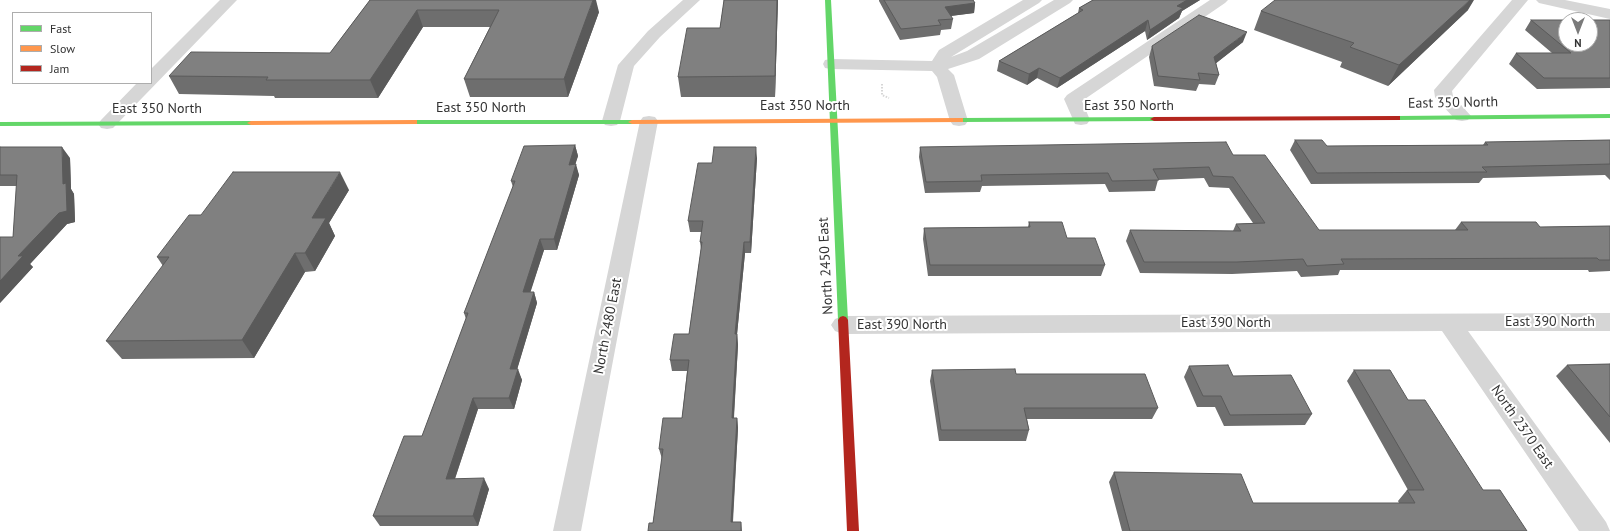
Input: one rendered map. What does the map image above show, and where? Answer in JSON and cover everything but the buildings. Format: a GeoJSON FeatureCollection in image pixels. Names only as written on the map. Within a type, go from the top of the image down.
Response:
{"type":"FeatureCollection","features":[{"type":"Feature","properties":{"kind":"street"},"geometry":{"type":"LineString","coordinates":[[152,78],[229,0]]}},
{"type":"Feature","properties":{"kind":"street"},"geometry":{"type":"LineString","coordinates":[[611,121],[626,65],[654,34],[692,0]]}},
{"type":"Feature","properties":{"kind":"street","name":"North 2450 East"},"geometry":{"type":"LineString","coordinates":[[828,0],[853,531]]}},
{"type":"Feature","properties":{"kind":"street"},"geometry":{"type":"LineString","coordinates":[[937,68],[945,52],[1034,0]]}},
{"type":"Feature","properties":{"kind":"street"},"geometry":{"type":"LineString","coordinates":[[937,68],[973,55],[1065,0]]}},
{"type":"Feature","properties":{"kind":"street"},"geometry":{"type":"LineString","coordinates":[[1081,120],[1073,99],[1220,0]]}},
{"type":"Feature","properties":{"kind":"street"},"geometry":{"type":"LineString","coordinates":[[1462,116],[1444,97],[1443,90],[1520,0]]}},
{"type":"Feature","properties":{"kind":"street"},"geometry":{"type":"LineString","coordinates":[[1544,0],[1610,14]]}},
{"type":"Feature","properties":{"kind":"street"},"geometry":{"type":"LineString","coordinates":[[831,64],[922,65],[937,68],[945,75],[959,120]]}},
{"type":"Feature","properties":{"kind":"street"},"geometry":{"type":"LineString","coordinates":[[107,124],[146,84]]}},
{"type":"Feature","properties":{"kind":"street","name":"East 350 North"},"geometry":{"type":"LineString","coordinates":[[0,124],[1081,120],[1610,116]]}},
{"type":"Feature","properties":{"kind":"street","name":"North 2480 East"},"geometry":{"type":"LineString","coordinates":[[567,531],[649,121]]}},
{"type":"Feature","properties":{"kind":"street","name":"East 390 North"},"geometry":{"type":"LineString","coordinates":[[843,325],[1610,322]]}},
{"type":"Feature","properties":{"kind":"street","name":"North 2370 East"},"geometry":{"type":"LineString","coordinates":[[1449,323],[1596,531]]}},
{"type":"Feature","properties":{"kind":"path"},"geometry":{"type":"LineString","coordinates":[[885,81],[882,85],[882,95],[891,99]]}},
{"type":"Feature","properties":{"kind":"traffic: fast"},"geometry":{"type":"LineString","coordinates":[[828,0],[843,320]]}},
{"type":"Feature","properties":{"kind":"traffic: fast"},"geometry":{"type":"LineString","coordinates":[[1397,118],[1610,116]]}},
{"type":"Feature","properties":{"kind":"traffic: fast"},"geometry":{"type":"LineString","coordinates":[[960,120],[1154,119]]}},
{"type":"Feature","properties":{"kind":"traffic: fast"},"geometry":{"type":"LineString","coordinates":[[414,122],[632,122]]}},
{"type":"Feature","properties":{"kind":"traffic: fast"},"geometry":{"type":"LineString","coordinates":[[0,124],[251,123]]}},
{"type":"Feature","properties":{"kind":"traffic: slow"},"geometry":{"type":"LineString","coordinates":[[632,122],[960,120]]}},
{"type":"Feature","properties":{"kind":"traffic: slow"},"geometry":{"type":"LineString","coordinates":[[251,123],[414,122]]}},
{"type":"Feature","properties":{"kind":"traffic: jam"},"geometry":{"type":"LineString","coordinates":[[1154,119],[1397,118]]}},
{"type":"Feature","properties":{"kind":"traffic: jam"},"geometry":{"type":"LineString","coordinates":[[843,320],[853,531]]}}]}
